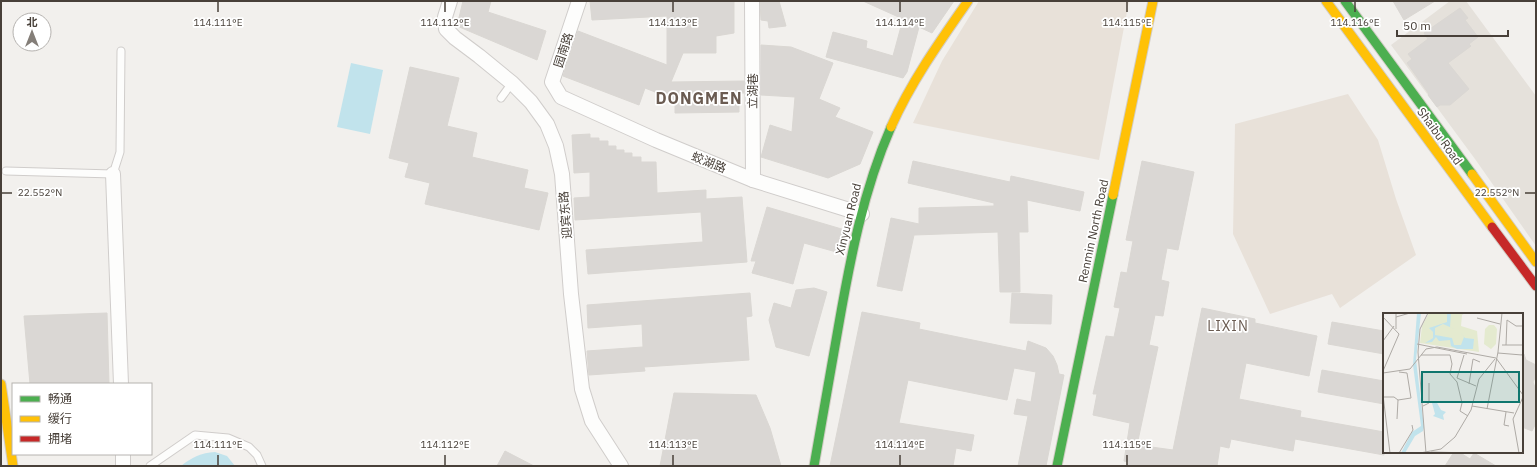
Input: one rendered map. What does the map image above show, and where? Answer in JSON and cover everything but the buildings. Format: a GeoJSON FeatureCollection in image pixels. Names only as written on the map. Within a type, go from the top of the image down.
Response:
{"type":"FeatureCollection","features":[{"type":"Feature","properties":{"kind":"main road","name":"Xinyuan Road"},"geometry":{"type":"LineString","coordinates":[[814,466],[851,254],[874,170],[902,104],[923,68],[968,1]]}},
{"type":"Feature","properties":{"kind":"main road","name":"Renmin North Road"},"geometry":{"type":"LineString","coordinates":[[1057,466],[1153,1]]}},
{"type":"Feature","properties":{"kind":"main road","name":"Shaibu Road"},"geometry":{"type":"LineString","coordinates":[[1326,1],[1536,286]]}},
{"type":"Feature","properties":{"kind":"main road","name":"Shaibu Road"},"geometry":{"type":"LineString","coordinates":[[1345,1],[1536,262]]}},
{"type":"Feature","properties":{"kind":"main road"},"geometry":{"type":"LineString","coordinates":[[1,384],[13,466]]}},
{"type":"Feature","properties":{"kind":"street","name":"迎宾东路"},"geometry":{"type":"LineString","coordinates":[[450,1],[445,17],[446,29],[455,38],[480,56],[512,83],[531,102],[547,124],[556,146],[562,174],[571,294],[582,389],[592,421],[621,466]]}},
{"type":"Feature","properties":{"kind":"street","name":"园南路"},"geometry":{"type":"LineString","coordinates":[[561,97],[552,82],[579,1]]}},
{"type":"Feature","properties":{"kind":"street","name":"立湖巷"},"geometry":{"type":"LineString","coordinates":[[752,1],[753,180]]}},
{"type":"Feature","properties":{"kind":"street","name":"蛟湖路"},"geometry":{"type":"LineString","coordinates":[[561,97],[656,140],[753,180],[862,214]]}},
{"type":"Feature","properties":{"kind":"street"},"geometry":{"type":"LineString","coordinates":[[113,174],[121,383]]}},
{"type":"Feature","properties":{"kind":"street"},"geometry":{"type":"LineString","coordinates":[[123,455],[123,466]]}},
{"type":"Feature","properties":{"kind":"lane"},"geometry":{"type":"LineString","coordinates":[[6,171],[113,174],[120,152],[121,51]]}},
{"type":"Feature","properties":{"kind":"lane"},"geometry":{"type":"LineString","coordinates":[[501,98],[512,83]]}},
{"type":"Feature","properties":{"kind":"lane"},"geometry":{"type":"LineString","coordinates":[[150,466],[195,435],[228,438],[249,447],[257,455],[262,466]]}},
{"type":"Feature","properties":{"kind":"shaded area"},"geometry":{"type":"Polygon","coordinates":[[[979,1],[1129,1],[1099,160],[913,123],[942,61],[979,1]]]}},
{"type":"Feature","properties":{"kind":"shaded area"},"geometry":{"type":"Polygon","coordinates":[[[1450,1],[1466,1],[1536,96],[1536,246],[1475,159],[1391,45],[1450,1]]]}},
{"type":"Feature","properties":{"kind":"shaded area"},"geometry":{"type":"Polygon","coordinates":[[[1348,94],[1378,140],[1396,199],[1416,255],[1340,308],[1332,294],[1270,314],[1233,234],[1235,124],[1348,94]]]}},
{"type":"Feature","properties":{"kind":"water"},"geometry":{"type":"Polygon","coordinates":[[[351,63],[383,70],[370,134],[337,127],[351,63]]]}},
{"type":"Feature","properties":{"kind":"water"},"geometry":{"type":"Polygon","coordinates":[[[215,452],[227,456],[235,466],[181,466],[197,456],[215,452]]]}},
{"type":"Feature","properties":{"kind":"traffic: fast"},"geometry":{"type":"LineString","coordinates":[[1345,1],[1472,174]]}},
{"type":"Feature","properties":{"kind":"traffic: fast"},"geometry":{"type":"LineString","coordinates":[[814,466],[858,226],[881,151],[891,127]]}},
{"type":"Feature","properties":{"kind":"traffic: fast"},"geometry":{"type":"LineString","coordinates":[[1057,466],[1113,195]]}},
{"type":"Feature","properties":{"kind":"traffic: slow"},"geometry":{"type":"LineString","coordinates":[[891,127],[917,78],[968,1]]}},
{"type":"Feature","properties":{"kind":"traffic: slow"},"geometry":{"type":"LineString","coordinates":[[1113,195],[1153,1]]}},
{"type":"Feature","properties":{"kind":"traffic: slow"},"geometry":{"type":"LineString","coordinates":[[1326,1],[1492,227]]}},
{"type":"Feature","properties":{"kind":"traffic: slow"},"geometry":{"type":"LineString","coordinates":[[1472,174],[1536,262]]}},
{"type":"Feature","properties":{"kind":"traffic: slow"},"geometry":{"type":"LineString","coordinates":[[1,384],[13,466]]}},
{"type":"Feature","properties":{"kind":"traffic: jam"},"geometry":{"type":"LineString","coordinates":[[1492,227],[1536,286]]}},
{"type":"Feature","properties":{"kind":"district","name":"DONGMEN"},"geometry":{"type":"Point","coordinates":[699,98]}},
{"type":"Feature","properties":{"kind":"district","name":"LIXIN"},"geometry":{"type":"Point","coordinates":[1228,326]}}]}
